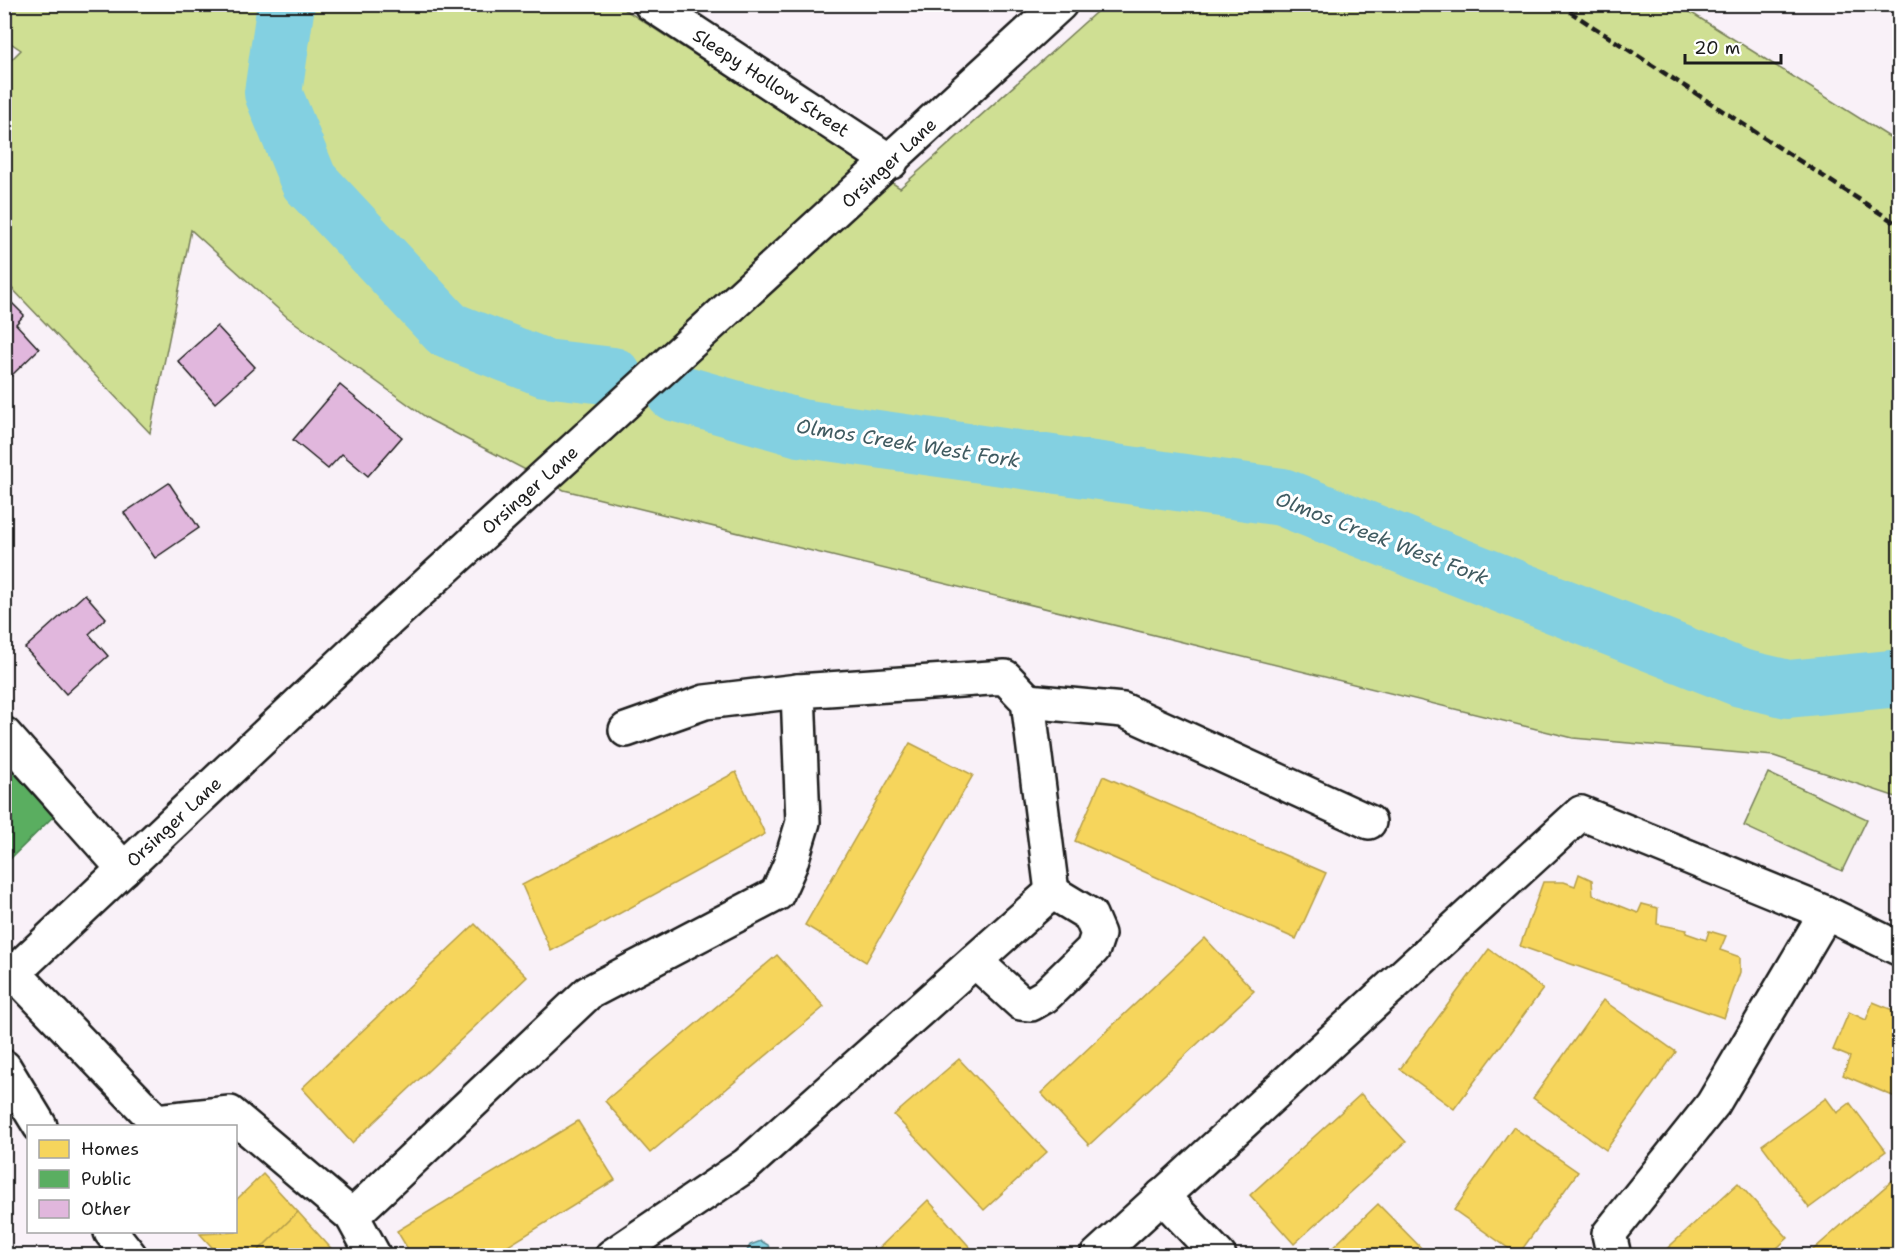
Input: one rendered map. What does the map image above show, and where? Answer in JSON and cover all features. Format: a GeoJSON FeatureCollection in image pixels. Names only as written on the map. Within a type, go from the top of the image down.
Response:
{"type":"FeatureCollection","features":[{"type":"Feature","properties":{"kind":"street","name":"Sleepy Hollow Street"},"geometry":{"type":"LineString","coordinates":[[651,4],[891,162]]}},
{"type":"Feature","properties":{"kind":"street","name":"Orsinger Lane"},"geometry":{"type":"LineString","coordinates":[[9,978],[372,635],[891,162],[1060,4]]}},
{"type":"Feature","properties":{"kind":"street"},"geometry":{"type":"LineString","coordinates":[[626,730],[705,702],[798,691],[1005,677],[1028,701],[1052,892]]}},
{"type":"Feature","properties":{"kind":"street"},"geometry":{"type":"LineString","coordinates":[[352,1216],[588,993],[777,894],[790,865],[803,822],[798,691]]}},
{"type":"Feature","properties":{"kind":"street"},"geometry":{"type":"LineString","coordinates":[[1028,701],[1124,710],[1369,822]]}},
{"type":"Feature","properties":{"kind":"street"},"geometry":{"type":"LineString","coordinates":[[4,734],[124,869]]}},
{"type":"Feature","properties":{"kind":"street"},"geometry":{"type":"LineString","coordinates":[[1097,1256],[1581,813],[1826,913],[1899,949]]}},
{"type":"Feature","properties":{"kind":"street"},"geometry":{"type":"LineString","coordinates":[[612,1256],[746,1165],[1052,892]]}},
{"type":"Feature","properties":{"kind":"street"},"geometry":{"type":"LineString","coordinates":[[975,961],[1021,1003],[1030,1004],[1045,996],[1093,948],[1098,934],[1090,915],[1052,892]]}},
{"type":"Feature","properties":{"kind":"street"},"geometry":{"type":"LineString","coordinates":[[1614,1256],[1609,1234],[1713,1104],[1826,913]]}},
{"type":"Feature","properties":{"kind":"street"},"geometry":{"type":"LineString","coordinates":[[9,978],[156,1121],[230,1113],[352,1216],[374,1256]]}},
{"type":"Feature","properties":{"kind":"street"},"geometry":{"type":"LineString","coordinates":[[4,1067],[39,1125]]}},
{"type":"Feature","properties":{"kind":"street"},"geometry":{"type":"LineString","coordinates":[[1162,1196],[1219,1256]]}},
{"type":"Feature","properties":{"kind":"street"},"geometry":{"type":"LineString","coordinates":[[112,1233],[130,1256]]}},
{"type":"Feature","properties":{"kind":"green space"},"geometry":{"type":"Polygon","coordinates":[[[4,5],[618,5],[900,188],[1104,5],[1679,5],[1899,143],[1899,798],[1774,756],[1573,738],[564,490],[430,420],[287,317],[191,230],[150,433],[5,281],[5,66],[21,50],[5,39],[4,5]]]}},
{"type":"Feature","properties":{"kind":"green space"},"geometry":{"type":"Polygon","coordinates":[[[1768,773],[1867,819],[1842,871],[1744,826],[1768,773]]]}},
{"type":"Feature","properties":{"kind":"water"},"geometry":{"type":"Polygon","coordinates":[[[761,1241],[768,1245],[772,1255],[745,1255],[750,1245],[761,1241]]]}},
{"type":"Feature","properties":{"kind":"building: Homes"},"geometry":{"type":"Polygon","coordinates":[[[910,743],[973,775],[866,962],[805,925],[910,743]]]}},
{"type":"Feature","properties":{"kind":"building: Homes"},"geometry":{"type":"Polygon","coordinates":[[[736,772],[765,834],[551,951],[522,885],[736,772]]]}},
{"type":"Feature","properties":{"kind":"building: Homes"},"geometry":{"type":"Polygon","coordinates":[[[1103,776],[1326,873],[1296,939],[1075,841],[1103,776]]]}},
{"type":"Feature","properties":{"kind":"building: Homes"},"geometry":{"type":"Polygon","coordinates":[[[1579,874],[1592,880],[1593,895],[1638,913],[1642,904],[1658,908],[1657,924],[1687,930],[1686,933],[1706,940],[1709,931],[1726,936],[1720,950],[1740,957],[1740,972],[1724,1018],[1520,946],[1543,882],[1564,882],[1575,886],[1579,874]]]}},
{"type":"Feature","properties":{"kind":"building: Homes"},"geometry":{"type":"Polygon","coordinates":[[[475,924],[527,977],[352,1143],[302,1088],[475,924]]]}},
{"type":"Feature","properties":{"kind":"building: Homes"},"geometry":{"type":"Polygon","coordinates":[[[1205,938],[1254,991],[1089,1145],[1041,1093],[1205,938]]]}},
{"type":"Feature","properties":{"kind":"building: Homes"},"geometry":{"type":"Polygon","coordinates":[[[1489,949],[1543,989],[1454,1109],[1400,1069],[1489,949]]]}},
{"type":"Feature","properties":{"kind":"building: Homes"},"geometry":{"type":"Polygon","coordinates":[[[777,955],[824,1007],[650,1153],[605,1101],[777,955]]]}},
{"type":"Feature","properties":{"kind":"building: Homes"},"geometry":{"type":"Polygon","coordinates":[[[1603,1000],[1676,1052],[1606,1150],[1533,1098],[1603,1000]]]}},
{"type":"Feature","properties":{"kind":"building: Homes"},"geometry":{"type":"Polygon","coordinates":[[[1873,1002],[1900,1013],[1900,1099],[1843,1075],[1850,1057],[1833,1050],[1849,1012],[1866,1020],[1873,1002]]]}},
{"type":"Feature","properties":{"kind":"building: Homes"},"geometry":{"type":"Polygon","coordinates":[[[959,1059],[1047,1152],[984,1210],[894,1115],[959,1059]]]}},
{"type":"Feature","properties":{"kind":"building: Homes"},"geometry":{"type":"Polygon","coordinates":[[[1361,1094],[1406,1142],[1294,1244],[1250,1195],[1361,1094]]]}},
{"type":"Feature","properties":{"kind":"building: Homes"},"geometry":{"type":"Polygon","coordinates":[[[1826,1098],[1837,1113],[1850,1103],[1886,1151],[1809,1208],[1762,1145],[1826,1098]]]}},
{"type":"Feature","properties":{"kind":"building: Homes"},"geometry":{"type":"Polygon","coordinates":[[[578,1121],[615,1180],[492,1256],[412,1256],[397,1231],[578,1121]]]}},
{"type":"Feature","properties":{"kind":"building: Homes"},"geometry":{"type":"Polygon","coordinates":[[[1513,1127],[1578,1172],[1518,1255],[1454,1210],[1513,1127]]]}},
{"type":"Feature","properties":{"kind":"building: Homes"},"geometry":{"type":"Polygon","coordinates":[[[263,1174],[298,1212],[253,1256],[220,1256],[200,1234],[237,1233],[237,1199],[263,1174]]]}},
{"type":"Feature","properties":{"kind":"building: Homes"},"geometry":{"type":"Polygon","coordinates":[[[1900,1174],[1900,1256],[1806,1256],[1900,1174]]]}},
{"type":"Feature","properties":{"kind":"building: Homes"},"geometry":{"type":"Polygon","coordinates":[[[1738,1183],[1788,1238],[1768,1256],[1659,1256],[1738,1183]]]}},
{"type":"Feature","properties":{"kind":"building: Homes"},"geometry":{"type":"Polygon","coordinates":[[[928,1200],[975,1253],[972,1256],[871,1256],[928,1200]]]}},
{"type":"Feature","properties":{"kind":"building: Homes"},"geometry":{"type":"Polygon","coordinates":[[[1378,1204],[1429,1256],[1324,1256],[1378,1204]]]}},
{"type":"Feature","properties":{"kind":"building: Homes"},"geometry":{"type":"Polygon","coordinates":[[[298,1212],[338,1256],[253,1256],[298,1212]]]}},
{"type":"Feature","properties":{"kind":"building: Public"},"geometry":{"type":"Polygon","coordinates":[[[4,750],[62,808],[9,860],[4,856],[4,750]]]}},
{"type":"Feature","properties":{"kind":"building: Other"},"geometry":{"type":"Polygon","coordinates":[[[4,295],[24,315],[16,324],[39,349],[11,376],[4,369],[4,295]]]}},
{"type":"Feature","properties":{"kind":"building: Other"},"geometry":{"type":"Polygon","coordinates":[[[217,326],[255,367],[215,403],[178,361],[217,326]]]}},
{"type":"Feature","properties":{"kind":"building: Other"},"geometry":{"type":"Polygon","coordinates":[[[340,385],[402,437],[368,476],[342,454],[328,469],[293,440],[340,385]]]}},
{"type":"Feature","properties":{"kind":"building: Other"},"geometry":{"type":"Polygon","coordinates":[[[169,483],[199,528],[155,558],[124,513],[169,483]]]}},
{"type":"Feature","properties":{"kind":"building: Other"},"geometry":{"type":"Polygon","coordinates":[[[85,594],[106,618],[89,634],[108,656],[66,694],[25,648],[85,594]]]}},
{"type":"Feature","properties":{"kind":"waterway","name":"Olmos Creek West Fork"},"geometry":{"type":"LineString","coordinates":[[286,4],[273,93],[309,181],[448,330],[545,368],[613,376]]}},
{"type":"Feature","properties":{"kind":"waterway","name":"Olmos Creek West Fork"},"geometry":{"type":"LineString","coordinates":[[674,392],[800,428],[1282,497],[1741,678],[1788,689],[1900,678]]}},
{"type":"Feature","properties":{"kind":"railway"},"geometry":{"type":"LineString","coordinates":[[1558,4],[1900,226]]}}]}
